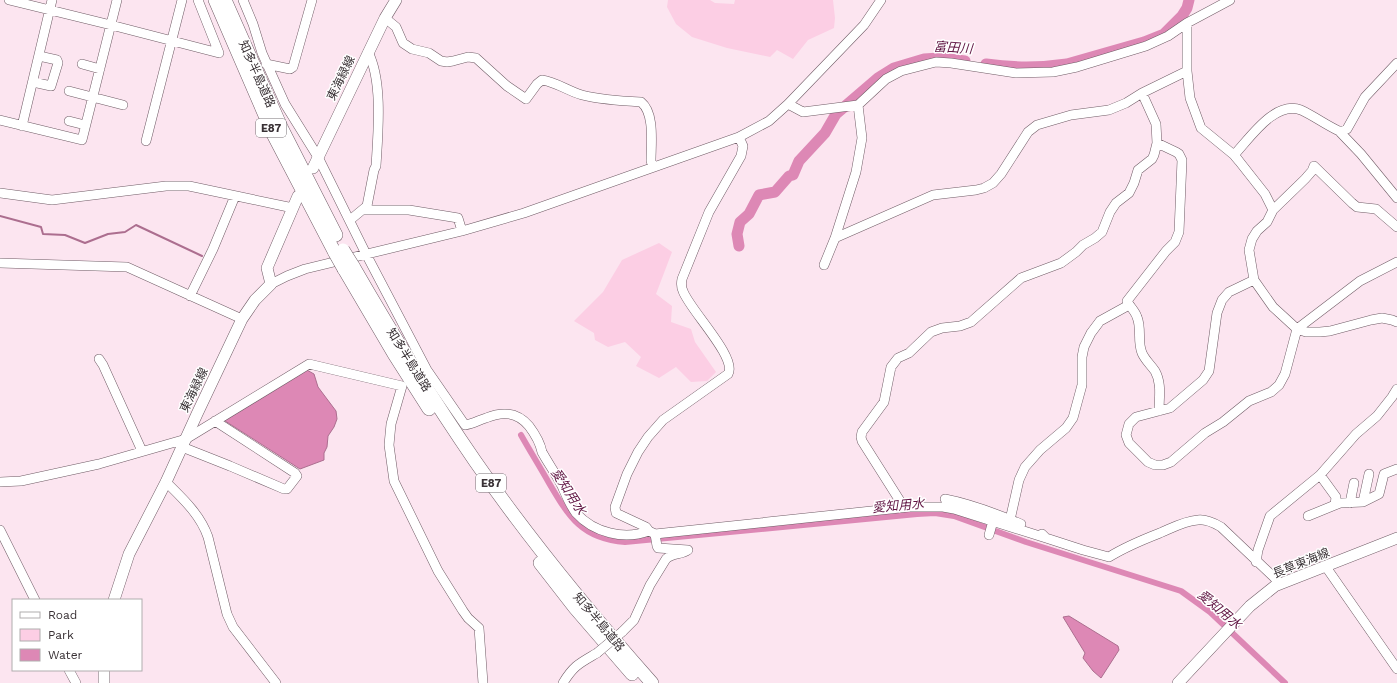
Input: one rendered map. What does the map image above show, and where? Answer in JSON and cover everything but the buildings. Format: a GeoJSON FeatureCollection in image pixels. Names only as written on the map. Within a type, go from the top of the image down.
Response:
{"type":"FeatureCollection","features":[{"type":"Feature","properties":{"kind":"highway","name":"知多半島道路"},"geometry":{"type":"LineString","coordinates":[[215,0],[274,134],[348,267],[394,354],[468,467],[552,579],[602,640],[640,683]]}},
{"type":"Feature","properties":{"kind":"highway","name":"知多半島道路"},"geometry":{"type":"LineString","coordinates":[[225,0],[282,129],[339,251]]}},
{"type":"Feature","properties":{"kind":"highway","name":"知多半島道路"},"geometry":{"type":"LineString","coordinates":[[348,267],[476,462],[559,574],[608,634],[652,683]]}},
{"type":"Feature","properties":{"kind":"main road","name":"東海緑線"},"geometry":{"type":"LineString","coordinates":[[313,168],[368,52],[396,0]]}},
{"type":"Feature","properties":{"kind":"main road"},"geometry":{"type":"LineString","coordinates":[[271,284],[267,268],[298,196]]}},
{"type":"Feature","properties":{"kind":"main road","name":"東海緑線"},"geometry":{"type":"LineString","coordinates":[[114,599],[129,554],[166,482],[242,320],[255,300],[271,284]]}},
{"type":"Feature","properties":{"kind":"main road","name":"長草東海線"},"geometry":{"type":"LineString","coordinates":[[1178,683],[1250,606],[1272,588],[1280,583],[1326,567],[1397,538]]}},
{"type":"Feature","properties":{"kind":"main road"},"geometry":{"type":"LineString","coordinates":[[104,671],[104,683]]}},
{"type":"Feature","properties":{"kind":"street"},"geometry":{"type":"LineString","coordinates":[[9,0],[219,53],[198,0]]}},
{"type":"Feature","properties":{"kind":"street"},"geometry":{"type":"LineString","coordinates":[[22,126],[52,0]]}},
{"type":"Feature","properties":{"kind":"street"},"geometry":{"type":"LineString","coordinates":[[0,120],[82,140],[117,0]]}},
{"type":"Feature","properties":{"kind":"street"},"geometry":{"type":"LineString","coordinates":[[146,141],[182,0]]}},
{"type":"Feature","properties":{"kind":"street"},"geometry":{"type":"LineString","coordinates":[[266,64],[290,69],[293,67],[312,0]]}},
{"type":"Feature","properties":{"kind":"street"},"geometry":{"type":"LineString","coordinates":[[271,284],[305,269],[462,231],[524,213],[653,166],[739,137],[769,120],[788,104],[864,25],[881,0]]}},
{"type":"Feature","properties":{"kind":"street"},"geometry":{"type":"LineString","coordinates":[[788,104],[803,112],[858,105],[886,79],[901,71],[936,62],[1016,73],[1053,72],[1077,67],[1146,46],[1168,36],[1187,23],[1230,0]]}},
{"type":"Feature","properties":{"kind":"street"},"geometry":{"type":"LineString","coordinates":[[244,1],[266,64],[285,104],[318,157],[366,254],[427,370],[465,425],[471,425],[496,415],[507,414],[513,414],[527,424],[534,432],[542,452],[573,508],[582,518],[600,530],[613,534],[630,535],[909,507],[942,507],[993,521],[1109,557],[1126,547],[1184,523],[1198,519],[1213,522],[1221,527],[1256,562],[1280,583]]}},
{"type":"Feature","properties":{"kind":"street"},"geometry":{"type":"LineString","coordinates":[[385,18],[396,27],[403,43],[412,49],[429,53],[446,62],[468,56],[476,58],[507,86],[526,99],[537,84],[542,80],[581,94],[605,100],[641,102],[645,106],[650,116],[653,166]]}},
{"type":"Feature","properties":{"kind":"street"},"geometry":{"type":"LineString","coordinates":[[1187,23],[1187,70],[1190,98],[1201,128],[1234,155],[1265,194],[1273,210]]}},
{"type":"Feature","properties":{"kind":"street"},"geometry":{"type":"LineString","coordinates":[[350,220],[368,206],[376,166],[378,92],[372,58],[368,52]]}},
{"type":"Feature","properties":{"kind":"street"},"geometry":{"type":"LineString","coordinates":[[32,82],[51,86],[58,63],[57,60],[39,56]]}},
{"type":"Feature","properties":{"kind":"street"},"geometry":{"type":"LineString","coordinates":[[1339,131],[1343,131],[1347,128],[1365,96],[1397,63]]}},
{"type":"Feature","properties":{"kind":"street"},"geometry":{"type":"LineString","coordinates":[[82,64],[100,69]]}},
{"type":"Feature","properties":{"kind":"street"},"geometry":{"type":"LineString","coordinates":[[835,238],[933,195],[984,188],[993,183],[1001,174],[1028,132],[1037,125],[1071,115],[1109,110],[1126,103],[1187,70]]}},
{"type":"Feature","properties":{"kind":"street"},"geometry":{"type":"LineString","coordinates":[[69,91],[123,105]]}},
{"type":"Feature","properties":{"kind":"street"},"geometry":{"type":"LineString","coordinates":[[909,507],[900,501],[862,441],[861,437],[862,432],[884,402],[891,367],[898,358],[909,353],[931,332],[936,329],[960,326],[971,322],[1021,278],[1061,263],[1083,245],[1100,235],[1110,212],[1116,203],[1129,193],[1138,170],[1149,163],[1154,155],[1157,143],[1156,124],[1142,93]]}},
{"type":"Feature","properties":{"kind":"street"},"geometry":{"type":"LineString","coordinates":[[824,265],[835,238],[856,172],[862,138],[858,105]]}},
{"type":"Feature","properties":{"kind":"street"},"geometry":{"type":"LineString","coordinates":[[1234,155],[1269,117],[1279,111],[1292,108],[1300,110],[1339,131],[1361,154],[1397,198]]}},
{"type":"Feature","properties":{"kind":"street"},"geometry":{"type":"LineString","coordinates":[[69,121],[85,125]]}},
{"type":"Feature","properties":{"kind":"street"},"geometry":{"type":"LineString","coordinates":[[563,683],[572,668],[597,653],[634,620],[650,585],[666,559],[684,553],[688,550],[658,548],[652,532],[646,527],[616,513],[615,507],[626,474],[648,437],[664,420],[728,374],[730,371],[730,366],[720,346],[684,296],[681,285],[682,279],[710,212],[742,156],[743,146],[739,137]]}},
{"type":"Feature","properties":{"kind":"street"},"geometry":{"type":"LineString","coordinates":[[1157,143],[1179,154],[1182,160],[1179,232],[1175,242],[1166,251],[1127,301],[1137,316],[1139,341],[1142,354],[1156,372],[1159,381],[1159,411]]}},
{"type":"Feature","properties":{"kind":"street"},"geometry":{"type":"LineString","coordinates":[[1397,227],[1376,209],[1357,207],[1314,166],[1312,171],[1305,179],[1273,210],[1267,222],[1257,231],[1252,239],[1249,250],[1254,280],[1273,307],[1297,329],[1306,332],[1320,332],[1382,318],[1397,322]]}},
{"type":"Feature","properties":{"kind":"street"},"geometry":{"type":"LineString","coordinates":[[0,193],[52,200],[166,186],[189,186],[293,208]]}},
{"type":"Feature","properties":{"kind":"street"},"geometry":{"type":"LineString","coordinates":[[190,296],[213,249],[235,196]]}},
{"type":"Feature","properties":{"kind":"street"},"geometry":{"type":"LineString","coordinates":[[363,210],[409,210],[458,218],[462,231]]}},
{"type":"Feature","properties":{"kind":"street"},"geometry":{"type":"LineString","coordinates":[[0,262],[127,267],[242,320]]}},
{"type":"Feature","properties":{"kind":"street"},"geometry":{"type":"LineString","coordinates":[[1254,280],[1229,292],[1222,300],[1217,313],[1209,371],[1203,380],[1170,408],[1136,417],[1129,424],[1126,435],[1129,443],[1148,462],[1155,465],[1163,465],[1171,462],[1205,433],[1226,420],[1249,401],[1271,392],[1279,385],[1285,374],[1297,329],[1360,281],[1397,262]]}},
{"type":"Feature","properties":{"kind":"street"},"geometry":{"type":"LineString","coordinates":[[1010,520],[1019,480],[1025,467],[1040,450],[1066,428],[1073,418],[1082,385],[1082,357],[1084,347],[1091,333],[1100,321],[1129,305]]}},
{"type":"Feature","properties":{"kind":"street"},"geometry":{"type":"LineString","coordinates":[[99,359],[142,451]]}},
{"type":"Feature","properties":{"kind":"street"},"geometry":{"type":"LineString","coordinates":[[0,482],[21,480],[52,474],[99,464],[142,451],[184,443],[215,421],[309,364],[402,386],[391,424],[389,445],[394,481],[438,571],[463,611],[479,628],[483,683]]}},
{"type":"Feature","properties":{"kind":"street"},"geometry":{"type":"LineString","coordinates":[[1256,562],[1258,550],[1270,516],[1320,475],[1356,434],[1377,416],[1397,389]]}},
{"type":"Feature","properties":{"kind":"street"},"geometry":{"type":"LineString","coordinates":[[184,443],[212,458],[287,489],[297,476],[295,473],[215,421]]}},
{"type":"Feature","properties":{"kind":"street"},"geometry":{"type":"LineString","coordinates":[[1320,475],[1335,501],[1340,503],[1363,502],[1379,494],[1384,474],[1397,469]]}},
{"type":"Feature","properties":{"kind":"street"},"geometry":{"type":"LineString","coordinates":[[1363,502],[1369,474]]}},
{"type":"Feature","properties":{"kind":"street"},"geometry":{"type":"LineString","coordinates":[[166,482],[188,504],[204,526],[208,536],[227,614],[233,627],[276,683]]}},
{"type":"Feature","properties":{"kind":"street"},"geometry":{"type":"LineString","coordinates":[[1350,503],[1354,483]]}},
{"type":"Feature","properties":{"kind":"street"},"geometry":{"type":"LineString","coordinates":[[1308,516],[1335,501],[1338,487]]}},
{"type":"Feature","properties":{"kind":"street"},"geometry":{"type":"LineString","coordinates":[[945,499],[1010,520],[1040,532],[1046,538]]}},
{"type":"Feature","properties":{"kind":"street"},"geometry":{"type":"LineString","coordinates":[[989,535],[993,521]]}},
{"type":"Feature","properties":{"kind":"street"},"geometry":{"type":"LineString","coordinates":[[0,530],[34,599]]}},
{"type":"Feature","properties":{"kind":"street"},"geometry":{"type":"LineString","coordinates":[[1326,567],[1397,669]]}},
{"type":"Feature","properties":{"kind":"street"},"geometry":{"type":"LineString","coordinates":[[70,671],[76,683]]}},
{"type":"Feature","properties":{"kind":"green space"},"geometry":{"type":"Polygon","coordinates":[[[668,0],[710,0],[715,3],[734,4],[735,0],[833,0],[835,18],[834,28],[808,40],[793,59],[777,50],[770,57],[727,48],[692,37],[676,24],[667,7],[668,0]]]}},
{"type":"Feature","properties":{"kind":"green space"},"geometry":{"type":"Polygon","coordinates":[[[659,243],[672,252],[656,294],[672,306],[671,322],[691,329],[695,342],[716,372],[707,381],[691,382],[676,367],[659,378],[636,366],[641,357],[625,342],[608,347],[595,340],[594,333],[574,321],[603,292],[622,260],[659,243]]]}},
{"type":"Feature","properties":{"kind":"water"},"geometry":{"type":"Polygon","coordinates":[[[305,369],[314,374],[318,387],[336,411],[337,419],[328,436],[324,460],[300,469],[222,419],[305,369]]]}},
{"type":"Feature","properties":{"kind":"water"},"geometry":{"type":"Polygon","coordinates":[[[1069,616],[1118,646],[1119,650],[1101,678],[1093,671],[1083,658],[1085,653],[1063,617],[1069,616]]]}},
{"type":"Feature","properties":{"kind":"waterway","name":"富田川"},"geometry":{"type":"LineString","coordinates":[[986,64],[1026,67],[1067,64],[1144,42],[1164,34],[1182,16],[1187,8],[1189,0]]}},
{"type":"Feature","properties":{"kind":"waterway","name":"富田川"},"geometry":{"type":"LineString","coordinates":[[739,246],[737,234],[740,222],[749,214],[759,195],[775,192],[789,176],[793,175],[799,161],[825,133],[836,114],[878,78],[894,68],[924,59],[940,58],[965,61]]}},
{"type":"Feature","properties":{"kind":"waterway"},"geometry":{"type":"LineString","coordinates":[[0,216],[41,227],[43,234],[65,235],[85,243],[108,234],[125,232],[136,225],[202,256]]}},
{"type":"Feature","properties":{"kind":"waterway","name":"愛知用水"},"geometry":{"type":"LineString","coordinates":[[521,435],[570,516],[587,531],[610,540],[625,542],[917,514],[935,513],[954,516],[1026,542],[1181,591],[1210,612],[1285,683]]}}]}
